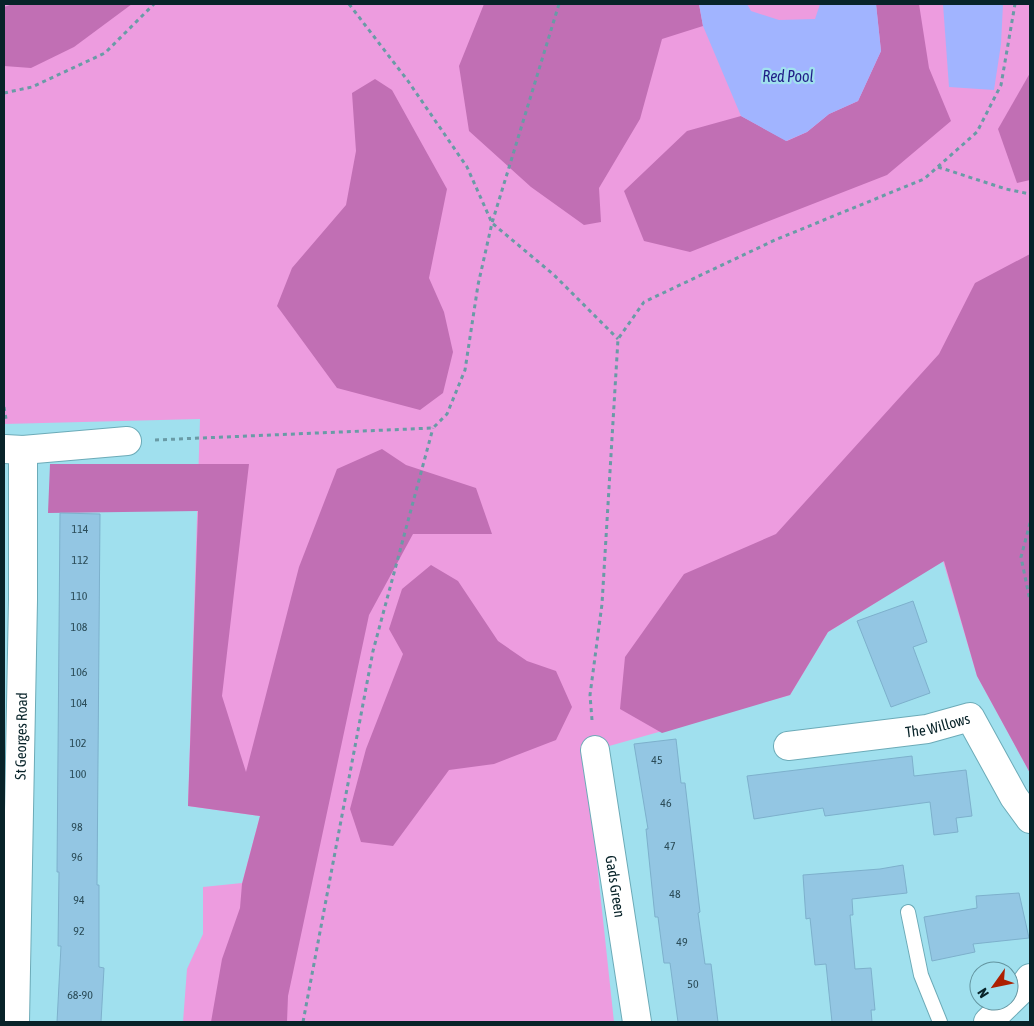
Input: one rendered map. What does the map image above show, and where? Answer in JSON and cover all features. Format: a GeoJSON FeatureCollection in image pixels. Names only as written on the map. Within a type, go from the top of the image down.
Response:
{"type":"FeatureCollection","features":[{"type":"Feature","properties":{"kind":"street"},"geometry":{"type":"LineString","coordinates":[[13,449],[127,441]]}},
{"type":"Feature","properties":{"kind":"street","name":"St Georges Road"},"geometry":{"type":"LineString","coordinates":[[13,449],[15,1022]]}},
{"type":"Feature","properties":{"kind":"street","name":"The Willows"},"geometry":{"type":"LineString","coordinates":[[788,746],[928,729],[970,717],[1014,797],[1030,819]]}},
{"type":"Feature","properties":{"kind":"street","name":"Gads Green"},"geometry":{"type":"LineString","coordinates":[[595,750],[637,1022]]}},
{"type":"Feature","properties":{"kind":"street"},"geometry":{"type":"LineString","coordinates":[[988,1022],[1022,989],[1030,978]]}},
{"type":"Feature","properties":{"kind":"lane"},"geometry":{"type":"LineString","coordinates":[[908,912],[921,975],[940,1022]]}},
{"type":"Feature","properties":{"kind":"path"},"geometry":{"type":"LineString","coordinates":[[4,93],[32,87],[105,53],[154,4]]}},
{"type":"Feature","properties":{"kind":"path"},"geometry":{"type":"LineString","coordinates":[[349,4],[408,81],[467,167],[492,223],[554,275],[618,339]]}},
{"type":"Feature","properties":{"kind":"path"},"geometry":{"type":"LineString","coordinates":[[303,1022],[373,651],[433,428],[447,414],[465,370],[478,285],[492,223],[559,4]]}},
{"type":"Feature","properties":{"kind":"path"},"geometry":{"type":"LineString","coordinates":[[595,750],[590,695],[602,604],[618,339],[644,302],[776,240],[924,179],[977,132],[1001,85],[1015,4]]}},
{"type":"Feature","properties":{"kind":"path"},"geometry":{"type":"LineString","coordinates":[[938,167],[1006,189],[1030,194]]}},
{"type":"Feature","properties":{"kind":"path"},"geometry":{"type":"LineString","coordinates":[[127,441],[433,428]]}},
{"type":"Feature","properties":{"kind":"path"},"geometry":{"type":"LineString","coordinates":[[1030,523],[1021,557],[1030,601]]}},
{"type":"Feature","properties":{"kind":"shaded area"},"geometry":{"type":"Polygon","coordinates":[[[4,4],[1030,4],[1030,773],[977,676],[943,561],[828,632],[790,695],[595,750],[586,761],[614,1022],[183,1022],[187,969],[203,934],[203,887],[242,883],[260,816],[188,806],[200,419],[4,424],[4,4]]]}},
{"type":"Feature","properties":{"kind":"shaded area"},"geometry":{"type":"Polygon","coordinates":[[[13,4],[132,4],[74,47],[31,68],[4,66],[4,7],[13,4]]]}},
{"type":"Feature","properties":{"kind":"shaded area"},"geometry":{"type":"Polygon","coordinates":[[[484,4],[699,4],[703,26],[662,39],[640,119],[599,188],[601,222],[584,225],[531,187],[469,131],[459,66],[484,4]]]}},
{"type":"Feature","properties":{"kind":"shaded area"},"geometry":{"type":"Polygon","coordinates":[[[876,4],[919,4],[929,68],[951,121],[887,175],[690,252],[644,241],[624,191],[687,131],[741,116],[787,141],[807,132],[829,114],[858,101],[881,51],[876,4]]]}},
{"type":"Feature","properties":{"kind":"shaded area"},"geometry":{"type":"Polygon","coordinates":[[[1030,73],[1030,180],[1017,183],[998,129],[1030,73]]]}},
{"type":"Feature","properties":{"kind":"shaded area"},"geometry":{"type":"Polygon","coordinates":[[[375,79],[392,90],[447,189],[429,278],[444,312],[453,352],[443,393],[420,410],[337,388],[277,306],[292,268],[346,205],[356,151],[352,93],[375,79]]]}},
{"type":"Feature","properties":{"kind":"shaded area"},"geometry":{"type":"Polygon","coordinates":[[[1030,254],[1030,773],[977,676],[944,561],[828,632],[790,695],[662,733],[620,709],[625,657],[684,574],[776,534],[939,354],[975,283],[1030,254]]]}},
{"type":"Feature","properties":{"kind":"shaded area"},"geometry":{"type":"Polygon","coordinates":[[[382,449],[406,465],[476,488],[492,534],[413,534],[369,615],[288,996],[287,1022],[211,1022],[222,959],[240,908],[242,884],[260,816],[188,806],[198,511],[48,513],[50,464],[249,464],[222,696],[246,772],[299,567],[337,469],[382,449]]]}},
{"type":"Feature","properties":{"kind":"shaded area"},"geometry":{"type":"Polygon","coordinates":[[[431,565],[458,581],[498,641],[527,661],[556,671],[572,707],[556,740],[494,764],[449,770],[393,846],[361,842],[350,809],[366,749],[403,654],[389,629],[402,589],[431,565]]]}},
{"type":"Feature","properties":{"kind":"water","name":"Red Pool"},"geometry":{"type":"Polygon","coordinates":[[[699,4],[747,4],[751,11],[779,20],[815,19],[820,4],[876,4],[881,51],[858,101],[829,114],[807,132],[786,141],[741,116],[703,26],[699,4]]]}},
{"type":"Feature","properties":{"kind":"water"},"geometry":{"type":"Polygon","coordinates":[[[943,4],[1003,4],[1001,44],[994,90],[949,87],[943,4]]]}},
{"type":"Feature","properties":{"kind":"building"},"geometry":{"type":"Polygon","coordinates":[[[60,513],[100,514],[97,885],[99,885],[99,967],[104,968],[101,1022],[57,1022],[61,946],[58,946],[59,872],[57,872],[60,513]]]}},
{"type":"Feature","properties":{"kind":"building"},"geometry":{"type":"Polygon","coordinates":[[[913,601],[927,642],[913,647],[930,693],[891,707],[857,621],[913,601]]]}},
{"type":"Feature","properties":{"kind":"building"},"geometry":{"type":"Polygon","coordinates":[[[676,739],[681,783],[685,783],[705,964],[711,964],[718,1022],[678,1022],[670,963],[664,963],[658,917],[655,917],[646,829],[648,829],[634,744],[676,739]]]}},
{"type":"Feature","properties":{"kind":"building"},"geometry":{"type":"Polygon","coordinates":[[[912,756],[914,776],[966,770],[972,816],[956,818],[958,832],[934,835],[930,802],[825,816],[823,808],[754,819],[747,776],[912,756]]]}},
{"type":"Feature","properties":{"kind":"building"},"geometry":{"type":"Polygon","coordinates":[[[903,865],[907,893],[852,899],[853,915],[850,915],[855,969],[871,968],[875,1010],[871,1010],[872,1022],[832,1022],[826,964],[815,965],[810,918],[806,919],[803,875],[880,869],[903,865]]]}},
{"type":"Feature","properties":{"kind":"building"},"geometry":{"type":"Polygon","coordinates":[[[1019,893],[1029,938],[973,944],[975,952],[932,961],[924,917],[977,908],[976,896],[1019,893]]]}}]}
